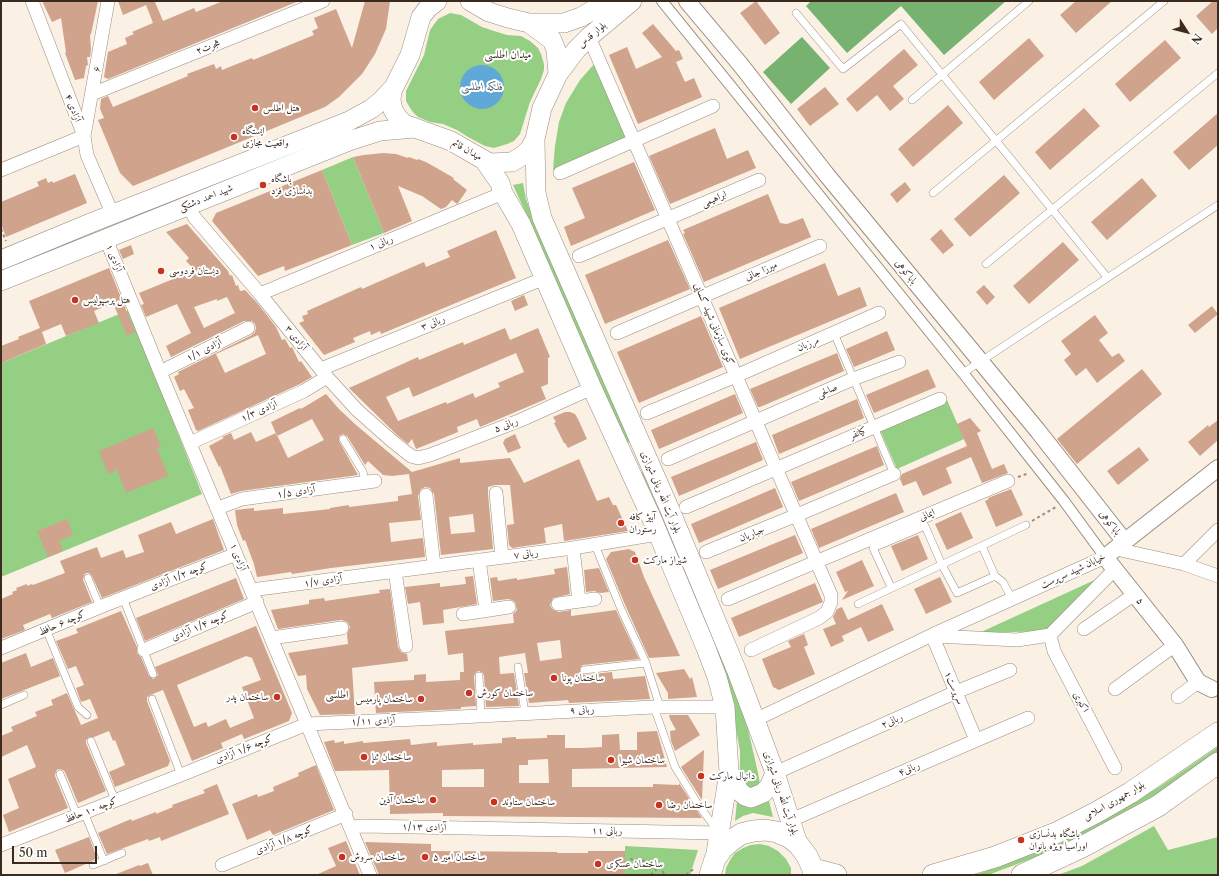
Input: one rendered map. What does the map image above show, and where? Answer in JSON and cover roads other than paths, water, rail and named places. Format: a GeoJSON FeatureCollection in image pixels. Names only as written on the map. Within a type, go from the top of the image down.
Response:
{"type":"FeatureCollection","features":[{"type":"Feature","properties":{"kind":"main road","name":"میدان قائم"},"geometry":{"type":"LineString","coordinates":[[437,1],[428,8],[422,9],[410,55],[394,87],[391,100],[393,110],[404,124],[451,141],[490,163],[512,162],[526,152],[535,139],[542,108],[558,74],[556,50],[552,40],[529,23],[489,12],[470,1]]}},
{"type":"Feature","properties":{"kind":"main road","name":"بلوار قدس"},"geometry":{"type":"LineString","coordinates":[[529,23],[564,24],[581,17],[608,1]]}},
{"type":"Feature","properties":{"kind":"main road","name":"بلوار قدس"},"geometry":{"type":"LineString","coordinates":[[558,74],[576,50],[589,36],[632,1]]}},
{"type":"Feature","properties":{"kind":"main road","name":"شهید احمد دشتکی"},"geometry":{"type":"LineString","coordinates":[[1,260],[349,121],[371,109],[394,87]]}},
{"type":"Feature","properties":{"kind":"main road","name":"شهید احمد دشتکی"},"geometry":{"type":"LineString","coordinates":[[1,281],[349,141],[380,131],[414,128]]}},
{"type":"Feature","properties":{"kind":"main road","name":"بلوار آیت الله ربانی شیرازی"},"geometry":{"type":"LineString","coordinates":[[535,139],[536,193],[542,218],[644,451],[736,669],[775,773],[798,844]]}},
{"type":"Feature","properties":{"kind":"main road","name":"بلوار آیت الله ربانی شیرازی"},"geometry":{"type":"LineString","coordinates":[[484,160],[500,183],[503,194],[521,224],[592,388],[625,458],[658,534],[706,648],[719,684],[727,732],[729,772],[719,833],[707,868]]}},
{"type":"Feature","properties":{"kind":"main road"},"geometry":{"type":"LineString","coordinates":[[625,458],[644,451]]}},
{"type":"Feature","properties":{"kind":"main road","name":"بلوار جمهوری اسلامی"},"geometry":{"type":"LineString","coordinates":[[933,875],[995,857],[1056,833],[1130,793],[1218,733]]}},
{"type":"Feature","properties":{"kind":"main road"},"geometry":{"type":"LineString","coordinates":[[1022,875],[1082,847],[1158,806],[1218,763]]}},
{"type":"Feature","properties":{"kind":"main road"},"geometry":{"type":"LineString","coordinates":[[729,772],[739,791],[744,796],[751,798],[757,796],[770,787],[775,773]]}},
{"type":"Feature","properties":{"kind":"main road"},"geometry":{"type":"LineString","coordinates":[[707,868],[731,840],[741,834],[765,830],[778,832],[789,837],[798,844],[807,856],[813,872],[836,875]]}},
{"type":"Feature","properties":{"kind":"street","name":"۴ آزادی"},"geometry":{"type":"LineString","coordinates":[[32,1],[84,136],[87,155],[113,214]]}},
{"type":"Feature","properties":{"kind":"street","name":"۶"},"geometry":{"type":"LineString","coordinates":[[84,136],[108,1]]}},
{"type":"Feature","properties":{"kind":"street","name":"هجرت۲"},"geometry":{"type":"LineString","coordinates":[[92,94],[323,1]]}},
{"type":"Feature","properties":{"kind":"street"},"geometry":{"type":"LineString","coordinates":[[662,1],[963,373],[1038,470],[1064,501],[1115,554],[1184,564],[1218,576]]}},
{"type":"Feature","properties":{"kind":"street","name":"باباکوهی"},"geometry":{"type":"LineString","coordinates":[[687,1],[740,64],[831,180],[1038,431],[1115,554]]}},
{"type":"Feature","properties":{"kind":"street","name":"کوی سازمانی شهید کسایی"},"geometry":{"type":"LineString","coordinates":[[589,36],[831,595],[831,602],[827,612],[818,618],[751,650]]}},
{"type":"Feature","properties":{"kind":"street"},"geometry":{"type":"LineString","coordinates":[[560,173],[713,106]]}},
{"type":"Feature","properties":{"kind":"street"},"geometry":{"type":"LineString","coordinates":[[1,170],[84,136]]}},
{"type":"Feature","properties":{"kind":"street","name":"ابراهیمی"},"geometry":{"type":"LineString","coordinates":[[579,256],[759,180]]}},
{"type":"Feature","properties":{"kind":"street","name":"ربانی ۱"},"geometry":{"type":"LineString","coordinates":[[260,294],[503,194]]}},
{"type":"Feature","properties":{"kind":"street","name":"۳ آزادی"},"geometry":{"type":"LineString","coordinates":[[187,206],[195,218],[260,294],[324,373],[357,410],[392,441],[412,456],[418,458]]}},
{"type":"Feature","properties":{"kind":"street","name":"آزادی ۱"},"geometry":{"type":"LineString","coordinates":[[106,239],[271,638],[352,827],[370,875]]}},
{"type":"Feature","properties":{"kind":"street","name":"میرزا جانی"},"geometry":{"type":"LineString","coordinates":[[617,333],[820,246]]}},
{"type":"Feature","properties":{"kind":"street","name":"ربانی ۳"},"geometry":{"type":"LineString","coordinates":[[324,373],[545,278]]}},
{"type":"Feature","properties":{"kind":"street","name":"مرزبان"},"geometry":{"type":"LineString","coordinates":[[647,413],[736,376],[879,313]]}},
{"type":"Feature","properties":{"kind":"street","name":"آزادی ۱/۱"},"geometry":{"type":"LineString","coordinates":[[160,372],[248,328]]}},
{"type":"Feature","properties":{"kind":"street","name":"صالحی"},"geometry":{"type":"LineString","coordinates":[[668,459],[853,379],[898,362]]}},
{"type":"Feature","properties":{"kind":"street","name":"آزادی ۱/۳"},"geometry":{"type":"LineString","coordinates":[[190,443],[304,391],[324,373]]}},
{"type":"Feature","properties":{"kind":"street","name":"ربانی ۵"},"geometry":{"type":"LineString","coordinates":[[418,458],[430,455],[521,420],[592,388]]}},
{"type":"Feature","properties":{"kind":"street","name":"کیانفر"},"geometry":{"type":"LineString","coordinates":[[686,507],[873,426],[940,399]]}},
{"type":"Feature","properties":{"kind":"street","name":"خیابان شهید سرپرست"},"geometry":{"type":"LineString","coordinates":[[932,635],[1017,640],[1050,635],[1115,554],[1218,468]]}},
{"type":"Feature","properties":{"kind":"street","name":"جباریان"},"geometry":{"type":"LineString","coordinates":[[706,552],[894,474]]}},
{"type":"Feature","properties":{"kind":"street","name":"ایمانی"},"geometry":{"type":"LineString","coordinates":[[728,599],[1008,481]]}},
{"type":"Feature","properties":{"kind":"street","name":"آزادی ۱/۵"},"geometry":{"type":"LineString","coordinates":[[218,508],[242,499],[370,482]]}},
{"type":"Feature","properties":{"kind":"street"},"geometry":{"type":"LineString","coordinates":[[496,493],[502,557]]}},
{"type":"Feature","properties":{"kind":"street"},"geometry":{"type":"LineString","coordinates":[[426,495],[434,566]]}},
{"type":"Feature","properties":{"kind":"street"},"geometry":{"type":"LineString","coordinates":[[1184,564],[1218,530]]}},
{"type":"Feature","properties":{"kind":"street","name":"ربانی ۷"},"geometry":{"type":"LineString","coordinates":[[395,571],[595,545],[658,534]]}},
{"type":"Feature","properties":{"kind":"street"},"geometry":{"type":"LineString","coordinates":[[572,548],[579,601]]}},
{"type":"Feature","properties":{"kind":"street","name":"کوچه ۱/۲ آزادی"},"geometry":{"type":"LineString","coordinates":[[123,598],[236,554]]}},
{"type":"Feature","properties":{"kind":"street","name":"خیابان شهید سرپرست"},"geometry":{"type":"LineString","coordinates":[[755,720],[932,635],[1115,554]]}},
{"type":"Feature","properties":{"kind":"street","name":"۵"},"geometry":{"type":"LineString","coordinates":[[1115,554],[1135,594],[1205,686]]}},
{"type":"Feature","properties":{"kind":"street"},"geometry":{"type":"LineString","coordinates":[[479,560],[486,610]]}},
{"type":"Feature","properties":{"kind":"street"},"geometry":{"type":"LineString","coordinates":[[395,571],[406,646]]}},
{"type":"Feature","properties":{"kind":"street","name":"آزادی ۱/۷"},"geometry":{"type":"LineString","coordinates":[[254,596],[395,571]]}},
{"type":"Feature","properties":{"kind":"street"},"geometry":{"type":"LineString","coordinates":[[1084,628],[1135,594]]}},
{"type":"Feature","properties":{"kind":"street","name":"کوچه ۱/۴ آزادی"},"geometry":{"type":"LineString","coordinates":[[144,650],[254,596]]}},
{"type":"Feature","properties":{"kind":"street","name":"کوچه ۶ حافظ"},"geometry":{"type":"LineString","coordinates":[[1,648],[123,598]]}},
{"type":"Feature","properties":{"kind":"street"},"geometry":{"type":"LineString","coordinates":[[558,604],[595,599]]}},
{"type":"Feature","properties":{"kind":"street"},"geometry":{"type":"LineString","coordinates":[[463,614],[509,607]]}},
{"type":"Feature","properties":{"kind":"street"},"geometry":{"type":"LineString","coordinates":[[271,638],[342,628]]}},
{"type":"Feature","properties":{"kind":"street","name":"سرپرست۱"},"geometry":{"type":"LineString","coordinates":[[932,635],[976,740]]}},
{"type":"Feature","properties":{"kind":"street","name":"اکبری"},"geometry":{"type":"LineString","coordinates":[[1050,635],[1054,651],[1115,768]]}},
{"type":"Feature","properties":{"kind":"street"},"geometry":{"type":"LineString","coordinates":[[1114,688],[1175,645]]}},
{"type":"Feature","properties":{"kind":"street","name":"ربانی۲"},"geometry":{"type":"LineString","coordinates":[[775,773],[956,692],[1010,670]]}},
{"type":"Feature","properties":{"kind":"street"},"geometry":{"type":"LineString","coordinates":[[1178,697],[1205,686]]}},
{"type":"Feature","properties":{"kind":"street","name":"ربانی ۹"},"geometry":{"type":"LineString","coordinates":[[440,718],[657,707],[724,707]]}},
{"type":"Feature","properties":{"kind":"street","name":"آزادی ۱/۱۱"},"geometry":{"type":"LineString","coordinates":[[307,724],[440,718]]}},
{"type":"Feature","properties":{"kind":"street","name":"ربانی۴"},"geometry":{"type":"LineString","coordinates":[[791,820],[1028,718]]}},
{"type":"Feature","properties":{"kind":"street","name":"کوچه ۱/۶ آزادی"},"geometry":{"type":"LineString","coordinates":[[181,775],[307,724]]}},
{"type":"Feature","properties":{"kind":"street","name":"کوچه ۱۰ حافظ"},"geometry":{"type":"LineString","coordinates":[[1,845],[181,775]]}},
{"type":"Feature","properties":{"kind":"street","name":"کوچه ۱/۸ آزادی"},"geometry":{"type":"LineString","coordinates":[[222,865],[346,814]]}},
{"type":"Feature","properties":{"kind":"street","name":"آزادی ۱/۱۳"},"geometry":{"type":"LineString","coordinates":[[352,827],[496,828]]}},
{"type":"Feature","properties":{"kind":"street","name":"ربانی ۱۱"},"geometry":{"type":"LineString","coordinates":[[496,828],[719,833]]}},
{"type":"Feature","properties":{"kind":"lane"},"geometry":{"type":"LineString","coordinates":[[912,100],[1020,4],[1029,1]]}},
{"type":"Feature","properties":{"kind":"lane"},"geometry":{"type":"LineString","coordinates":[[933,193],[1164,1]]}},
{"type":"Feature","properties":{"kind":"lane"},"geometry":{"type":"LineString","coordinates":[[796,12],[843,69],[901,24],[1107,277]]}},
{"type":"Feature","properties":{"kind":"lane"},"geometry":{"type":"LineString","coordinates":[[986,264],[1218,73]]}},
{"type":"Feature","properties":{"kind":"lane"},"geometry":{"type":"LineString","coordinates":[[963,373],[1218,205]]}},
{"type":"Feature","properties":{"kind":"lane"},"geometry":{"type":"LineString","coordinates":[[834,333],[894,474]]}},
{"type":"Feature","properties":{"kind":"lane"},"geometry":{"type":"LineString","coordinates":[[343,439],[370,482]]}},
{"type":"Feature","properties":{"kind":"lane"},"geometry":{"type":"LineString","coordinates":[[858,604],[1026,525]]}},
{"type":"Feature","properties":{"kind":"lane"},"geometry":{"type":"LineString","coordinates":[[891,588],[873,548],[925,526],[942,565],[957,593],[995,576]]}},
{"type":"Feature","properties":{"kind":"lane"},"geometry":{"type":"LineString","coordinates":[[595,545],[621,609],[646,663],[675,768],[719,833]]}},
{"type":"Feature","properties":{"kind":"lane"},"geometry":{"type":"LineString","coordinates":[[982,546],[995,576],[1003,582],[1012,599]]}},
{"type":"Feature","properties":{"kind":"lane"},"geometry":{"type":"LineString","coordinates":[[88,578],[100,607]]}},
{"type":"Feature","properties":{"kind":"lane"},"geometry":{"type":"LineString","coordinates":[[123,598],[153,674]]}},
{"type":"Feature","properties":{"kind":"lane"},"geometry":{"type":"LineString","coordinates":[[46,629],[78,707],[87,715]]}},
{"type":"Feature","properties":{"kind":"lane"},"geometry":{"type":"LineString","coordinates":[[584,670],[646,663]]}},
{"type":"Feature","properties":{"kind":"lane"},"geometry":{"type":"LineString","coordinates":[[518,667],[525,713]]}},
{"type":"Feature","properties":{"kind":"lane"},"geometry":{"type":"LineString","coordinates":[[479,676],[481,715]]}},
{"type":"Feature","properties":{"kind":"lane"},"geometry":{"type":"LineString","coordinates":[[1,705],[24,695]]}},
{"type":"Feature","properties":{"kind":"lane"},"geometry":{"type":"LineString","coordinates":[[152,699],[181,775]]}},
{"type":"Feature","properties":{"kind":"lane"},"geometry":{"type":"LineString","coordinates":[[91,742],[115,800]]}},
{"type":"Feature","properties":{"kind":"lane"},"geometry":{"type":"LineString","coordinates":[[60,774],[104,861]]}},
{"type":"Feature","properties":{"kind":"lane"},"geometry":{"type":"LineString","coordinates":[[93,865],[122,853]]}},
{"type":"Feature","properties":{"kind":"water","name":"فلکه اطلسی"},"geometry":{"type":"Polygon","coordinates":[[[478,65],[486,65],[498,71],[504,83],[504,91],[498,103],[486,109],[478,109],[466,103],[460,91],[460,83],[466,71],[478,65]]]}},
{"type":"Feature","properties":{"kind":"place","name":"هتل اطلس"},"geometry":{"type":"Point","coordinates":[255,108]}},
{"type":"Feature","properties":{"kind":"place","name":"ایستگاه واقعیت مجازی"},"geometry":{"type":"Point","coordinates":[234,137]}},
{"type":"Feature","properties":{"kind":"place","name":"باشگاه بدنسازی فرد"},"geometry":{"type":"Point","coordinates":[263,185]}},
{"type":"Feature","properties":{"kind":"place","name":"دبستان فردوسی"},"geometry":{"type":"Point","coordinates":[161,271]}},
{"type":"Feature","properties":{"kind":"place","name":"هتل پرسپولیس"},"geometry":{"type":"Point","coordinates":[75,300]}},
{"type":"Feature","properties":{"kind":"place","name":"آبیژ کافه رستوران"},"geometry":{"type":"Point","coordinates":[621,523]}},
{"type":"Feature","properties":{"kind":"place","name":"شیراز مارکت"},"geometry":{"type":"Point","coordinates":[635,560]}},
{"type":"Feature","properties":{"kind":"place","name":"ساختمان پونا"},"geometry":{"type":"Point","coordinates":[554,678]}},
{"type":"Feature","properties":{"kind":"place","name":"ساختمان کورش"},"geometry":{"type":"Point","coordinates":[469,693]}},
{"type":"Feature","properties":{"kind":"place","name":"ساختمان پدر"},"geometry":{"type":"Point","coordinates":[277,697]}},
{"type":"Feature","properties":{"kind":"place","name":"ساختمان پارمیس"},"geometry":{"type":"Point","coordinates":[421,699]}},
{"type":"Feature","properties":{"kind":"place","name":"ساختمان ثنإ"},"geometry":{"type":"Point","coordinates":[364,757]}},
{"type":"Feature","properties":{"kind":"place","name":"ساختمان شیوا"},"geometry":{"type":"Point","coordinates":[611,760]}},
{"type":"Feature","properties":{"kind":"place","name":"دانیال مارکت"},"geometry":{"type":"Point","coordinates":[701,776]}},
{"type":"Feature","properties":{"kind":"place","name":"ساختمان آذین"},"geometry":{"type":"Point","coordinates":[433,800]}},
{"type":"Feature","properties":{"kind":"place","name":"ساختمان ستاوند"},"geometry":{"type":"Point","coordinates":[494,802]}},
{"type":"Feature","properties":{"kind":"place","name":"ساختمان رضا"},"geometry":{"type":"Point","coordinates":[659,805]}},
{"type":"Feature","properties":{"kind":"place","name":"باشگاه بدنسازی اوراسیا ویژه بانوان"},"geometry":{"type":"Point","coordinates":[1021,840]}},
{"type":"Feature","properties":{"kind":"place","name":"ساختمان سروش"},"geometry":{"type":"Point","coordinates":[342,857]}},
{"type":"Feature","properties":{"kind":"place","name":"ساختمان امیر ۵"},"geometry":{"type":"Point","coordinates":[425,857]}},
{"type":"Feature","properties":{"kind":"place","name":"ساختمان عسکری"},"geometry":{"type":"Point","coordinates":[598,864]}},
{"type":"Feature","properties":{"kind":"district","name":"میدان اطلسی"},"geometry":{"type":"Point","coordinates":[508,55]}},
{"type":"Feature","properties":{"kind":"district","name":"اطلسی"},"geometry":{"type":"Point","coordinates":[337,695]}}]}
